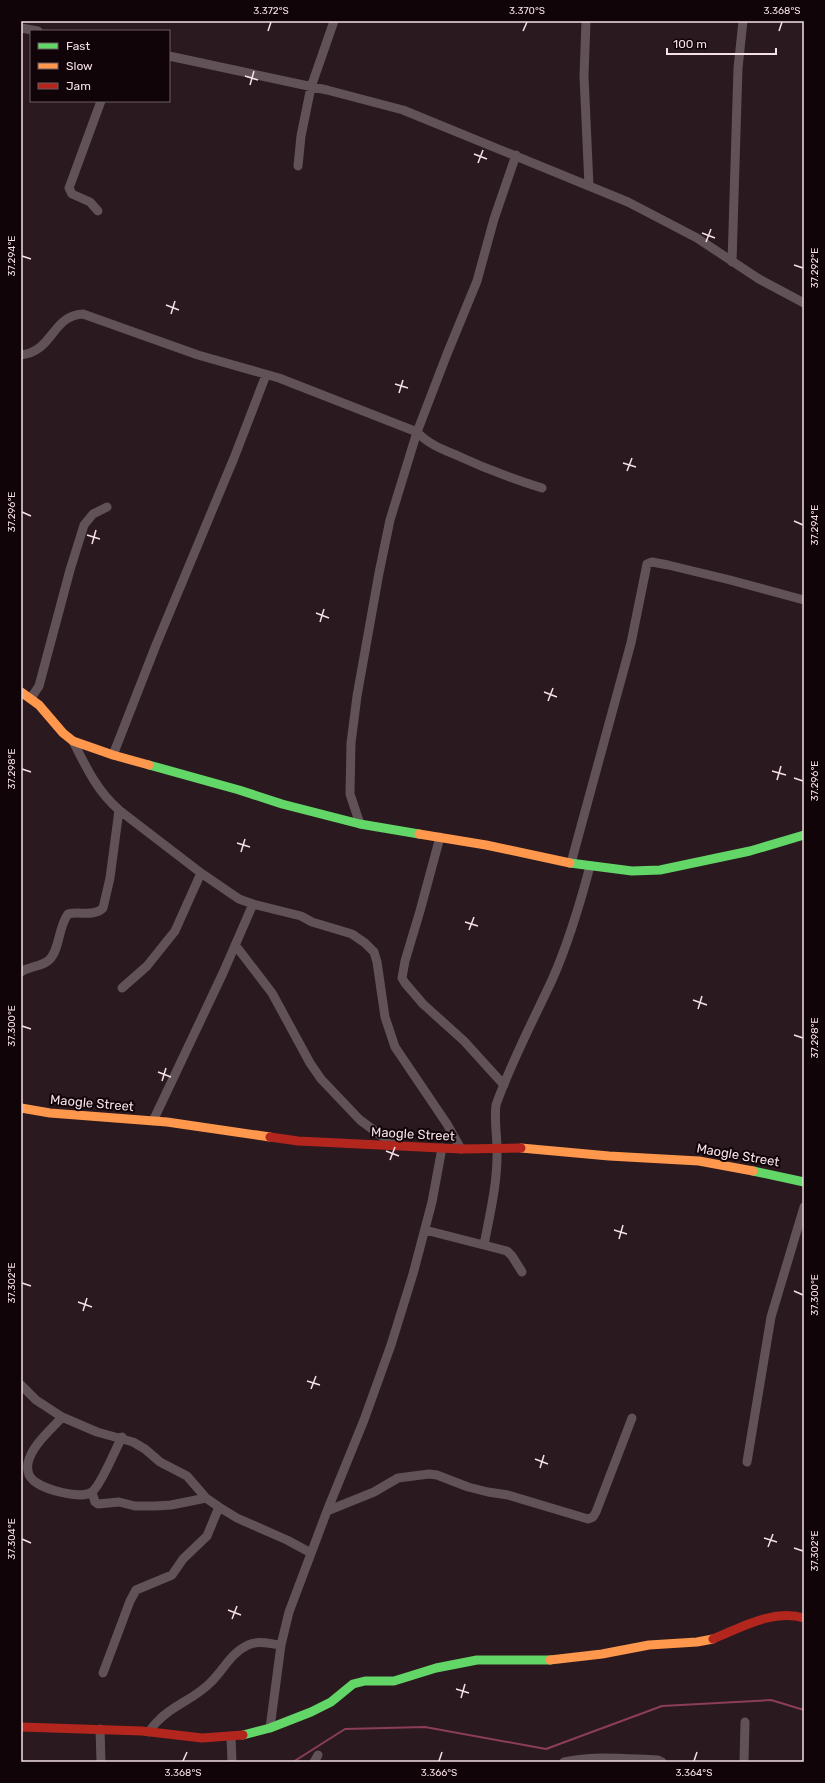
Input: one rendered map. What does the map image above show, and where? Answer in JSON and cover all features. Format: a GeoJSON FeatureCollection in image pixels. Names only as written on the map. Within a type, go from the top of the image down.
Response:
{"type":"FeatureCollection","features":[{"type":"Feature","properties":{"kind":"street"},"geometry":{"type":"LineString","coordinates":[[298,166],[301,136],[311,87],[334,21]]}},
{"type":"Feature","properties":{"kind":"street"},"geometry":{"type":"LineString","coordinates":[[586,21],[584,76],[589,186]]}},
{"type":"Feature","properties":{"kind":"street"},"geometry":{"type":"LineString","coordinates":[[732,262],[738,68],[743,21]]}},
{"type":"Feature","properties":{"kind":"street"},"geometry":{"type":"LineString","coordinates":[[21,28],[32,30]]}},
{"type":"Feature","properties":{"kind":"street"},"geometry":{"type":"LineString","coordinates":[[170,56],[349,95],[403,110],[628,202],[697,238],[732,262],[804,303]]}},
{"type":"Feature","properties":{"kind":"street"},"geometry":{"type":"LineString","coordinates":[[98,210],[90,202],[72,194],[69,188],[101,102]]}},
{"type":"Feature","properties":{"kind":"street"},"geometry":{"type":"LineString","coordinates":[[360,824],[350,794],[351,743],[356,696],[390,520],[417,432],[477,282],[494,219],[516,155]]}},
{"type":"Feature","properties":{"kind":"street"},"geometry":{"type":"LineString","coordinates":[[21,355],[31,354],[41,348],[63,321],[73,315],[83,314],[198,355],[266,375],[417,432],[423,439],[431,444],[476,464],[542,488]]}},
{"type":"Feature","properties":{"kind":"street"},"geometry":{"type":"LineString","coordinates":[[113,755],[166,620],[234,458],[266,375]]}},
{"type":"Feature","properties":{"kind":"street"},"geometry":{"type":"LineString","coordinates":[[31,698],[39,686],[70,570],[84,525],[93,514],[107,507]]}},
{"type":"Feature","properties":{"kind":"street"},"geometry":{"type":"LineString","coordinates":[[571,863],[631,643],[647,564],[652,562],[668,565],[804,600]]}},
{"type":"Feature","properties":{"kind":"street"},"geometry":{"type":"LineString","coordinates":[[21,692],[31,698],[48,714],[63,733],[73,741],[113,755],[239,790],[301,810],[360,824],[440,837],[571,863],[632,871],[660,870],[779,844],[804,835]]}},
{"type":"Feature","properties":{"kind":"street"},"geometry":{"type":"LineString","coordinates":[[73,741],[96,785],[106,799],[202,874],[228,892],[253,904],[300,916],[312,922],[352,934],[365,943],[374,952],[377,962],[385,1017],[395,1047],[447,1124],[461,1149]]}},
{"type":"Feature","properties":{"kind":"street"},"geometry":{"type":"LineString","coordinates":[[21,972],[33,966],[42,964],[53,956],[60,929],[68,914],[96,912],[103,908],[110,878],[119,810]]}},
{"type":"Feature","properties":{"kind":"street"},"geometry":{"type":"LineString","coordinates":[[440,837],[405,961],[402,978],[423,1004],[464,1041],[504,1085]]}},
{"type":"Feature","properties":{"kind":"street"},"geometry":{"type":"LineString","coordinates":[[484,1244],[495,1184],[497,1149],[496,1105],[530,1023],[552,979],[590,866]]}},
{"type":"Feature","properties":{"kind":"street"},"geometry":{"type":"LineString","coordinates":[[122,988],[147,966],[175,931],[202,874]]}},
{"type":"Feature","properties":{"kind":"street"},"geometry":{"type":"LineString","coordinates":[[153,1121],[236,946],[253,904]]}},
{"type":"Feature","properties":{"kind":"street"},"geometry":{"type":"LineString","coordinates":[[236,946],[272,993],[310,1063],[322,1079],[360,1120],[394,1145]]}},
{"type":"Feature","properties":{"kind":"street","name":"Maogle Street"},"geometry":{"type":"LineString","coordinates":[[21,1108],[50,1113],[153,1121],[298,1141],[461,1149],[523,1148],[609,1156],[699,1161],[726,1165],[804,1182]]}},
{"type":"Feature","properties":{"kind":"street"},"geometry":{"type":"LineString","coordinates":[[270,1728],[281,1645],[289,1612],[372,1398],[413,1274],[432,1202],[442,1148]]}},
{"type":"Feature","properties":{"kind":"street"},"geometry":{"type":"LineString","coordinates":[[747,1462],[771,1317],[804,1206]]}},
{"type":"Feature","properties":{"kind":"street"},"geometry":{"type":"LineString","coordinates":[[425,1230],[507,1251],[522,1272]]}},
{"type":"Feature","properties":{"kind":"street"},"geometry":{"type":"LineString","coordinates":[[21,1385],[36,1400],[62,1417],[97,1432],[122,1437],[133,1442],[145,1449],[160,1462],[187,1476],[206,1498],[219,1507],[237,1518],[287,1540],[311,1553]]}},
{"type":"Feature","properties":{"kind":"street"},"geometry":{"type":"LineString","coordinates":[[62,1417],[33,1451],[28,1462],[28,1473],[34,1481],[63,1493],[85,1494],[92,1492],[98,1485],[122,1437]]}},
{"type":"Feature","properties":{"kind":"street"},"geometry":{"type":"LineString","coordinates":[[327,1511],[374,1492],[398,1478],[429,1474],[437,1475],[488,1492],[508,1495],[588,1519],[593,1517],[596,1512],[632,1418]]}},
{"type":"Feature","properties":{"kind":"street"},"geometry":{"type":"LineString","coordinates":[[92,1492],[95,1502],[98,1504],[119,1502],[144,1507],[171,1505],[206,1498]]}},
{"type":"Feature","properties":{"kind":"street"},"geometry":{"type":"LineString","coordinates":[[103,1673],[130,1601],[136,1590],[172,1575],[183,1559],[207,1536],[219,1507]]}},
{"type":"Feature","properties":{"kind":"street"},"geometry":{"type":"LineString","coordinates":[[21,1727],[100,1729],[175,1734],[202,1738],[246,1735],[270,1728],[311,1712],[331,1702],[353,1684],[364,1681],[394,1681],[436,1668],[487,1659],[542,1661],[602,1654],[649,1645],[697,1642],[713,1639],[756,1621],[771,1617],[793,1616],[804,1618]]}},
{"type":"Feature","properties":{"kind":"street"},"geometry":{"type":"LineString","coordinates":[[149,1732],[158,1720],[165,1714],[194,1697],[211,1682],[238,1650],[250,1644],[256,1643],[281,1645]]}},
{"type":"Feature","properties":{"kind":"street"},"geometry":{"type":"LineString","coordinates":[[744,1762],[745,1722]]}},
{"type":"Feature","properties":{"kind":"street"},"geometry":{"type":"LineString","coordinates":[[100,1729],[101,1762]]}},
{"type":"Feature","properties":{"kind":"street"},"geometry":{"type":"LineString","coordinates":[[231,1737],[232,1762]]}},
{"type":"Feature","properties":{"kind":"street"},"geometry":{"type":"LineString","coordinates":[[564,1762],[591,1758],[658,1760],[662,1762]]}},
{"type":"Feature","properties":{"kind":"waterway"},"geometry":{"type":"LineString","coordinates":[[293,1762],[345,1729],[425,1727],[546,1749],[662,1706],[771,1700],[804,1710]]}},
{"type":"Feature","properties":{"kind":"traffic: fast"},"geometry":{"type":"LineString","coordinates":[[149,765],[239,790],[282,804],[360,824],[419,834]]}},
{"type":"Feature","properties":{"kind":"traffic: fast"},"geometry":{"type":"LineString","coordinates":[[570,863],[632,871],[660,870],[750,851],[804,835]]}},
{"type":"Feature","properties":{"kind":"traffic: fast"},"geometry":{"type":"LineString","coordinates":[[753,1171],[804,1182]]}},
{"type":"Feature","properties":{"kind":"traffic: fast"},"geometry":{"type":"LineString","coordinates":[[243,1735],[270,1728],[311,1712],[331,1702],[353,1684],[365,1681],[394,1681],[436,1668],[477,1660],[550,1660]]}},
{"type":"Feature","properties":{"kind":"traffic: slow"},"geometry":{"type":"LineString","coordinates":[[21,692],[39,705],[63,733],[73,741],[113,755],[149,765]]}},
{"type":"Feature","properties":{"kind":"traffic: slow"},"geometry":{"type":"LineString","coordinates":[[419,834],[486,845],[570,863]]}},
{"type":"Feature","properties":{"kind":"traffic: slow"},"geometry":{"type":"LineString","coordinates":[[21,1108],[50,1113],[167,1122],[270,1137]]}},
{"type":"Feature","properties":{"kind":"traffic: slow"},"geometry":{"type":"LineString","coordinates":[[521,1148],[609,1156],[699,1161],[753,1171]]}},
{"type":"Feature","properties":{"kind":"traffic: slow"},"geometry":{"type":"LineString","coordinates":[[550,1660],[602,1654],[649,1645],[697,1642],[713,1639]]}},
{"type":"Feature","properties":{"kind":"traffic: jam"},"geometry":{"type":"LineString","coordinates":[[270,1137],[298,1141],[461,1149],[521,1148]]}},
{"type":"Feature","properties":{"kind":"traffic: jam"},"geometry":{"type":"LineString","coordinates":[[713,1639],[746,1625],[769,1618],[781,1616],[804,1618]]}},
{"type":"Feature","properties":{"kind":"traffic: jam"},"geometry":{"type":"LineString","coordinates":[[21,1727],[142,1731],[202,1738],[243,1735]]}}]}
